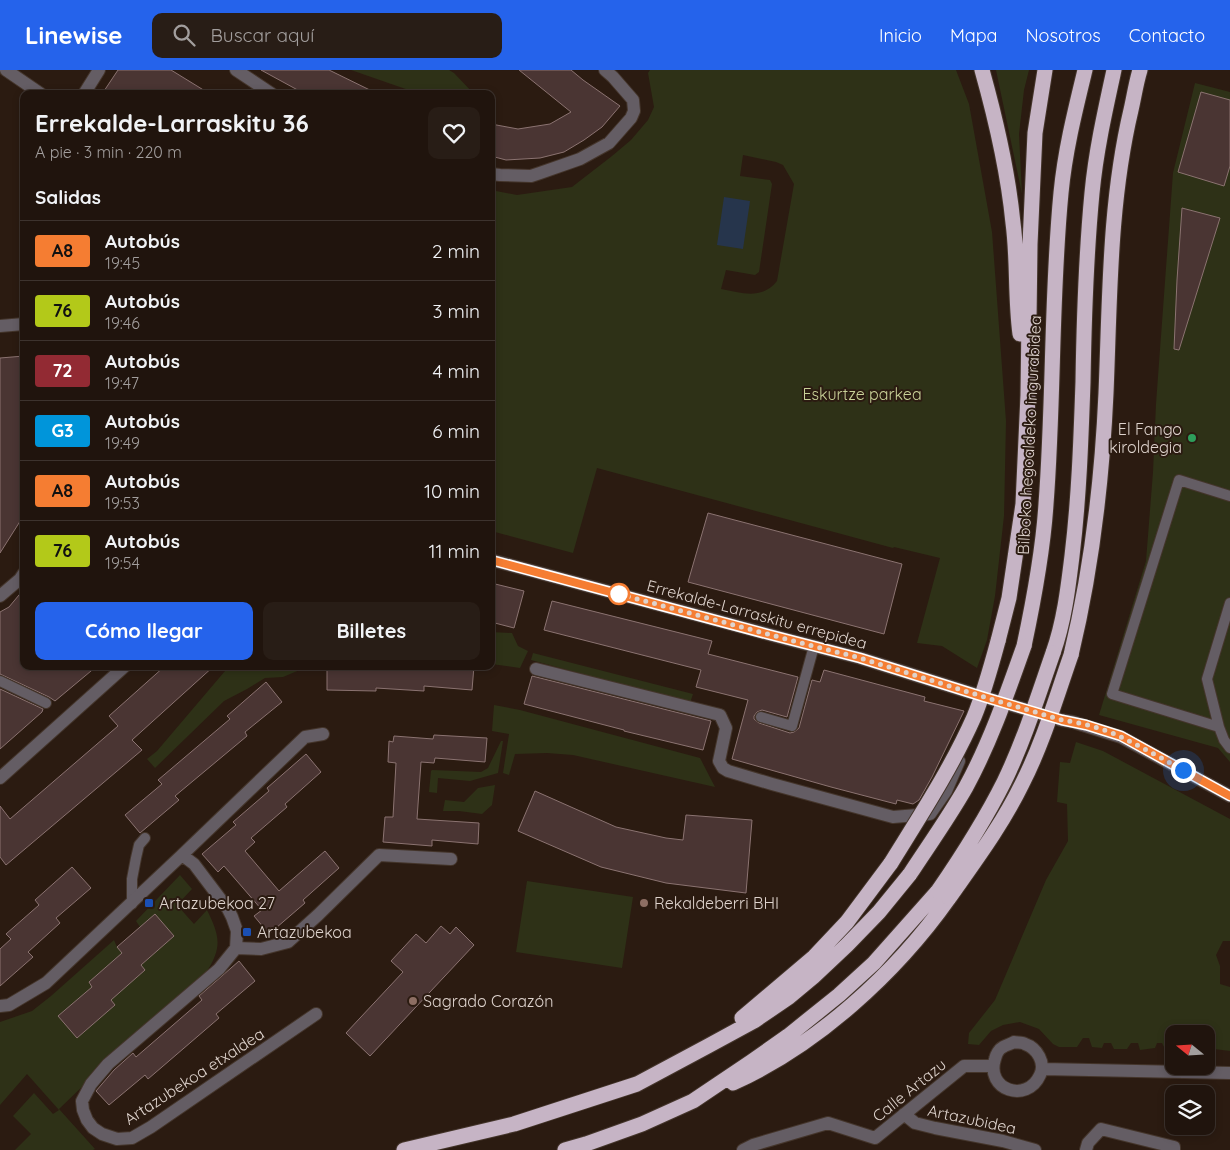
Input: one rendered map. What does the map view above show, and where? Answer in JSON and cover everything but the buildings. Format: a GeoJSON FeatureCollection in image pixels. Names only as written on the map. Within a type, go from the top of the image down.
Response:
{"type":"FeatureCollection","features":[{"type":"Feature","properties":{"kind":"highway"},"geometry":{"type":"LineString","coordinates":[[982,70],[995,116],[1014,225],[1019,323],[1028,395]]}},
{"type":"Feature","properties":{"kind":"highway"},"geometry":{"type":"LineString","coordinates":[[708,1046],[814,957],[847,922],[891,863],[940,784],[974,718],[986,686],[1009,598],[1023,504],[1028,395],[1030,244],[1034,142],[1045,70]]}},
{"type":"Feature","properties":{"kind":"highway","name":"Bilboko hegoaldeko ingurabidea"},"geometry":{"type":"LineString","coordinates":[[404,1150],[514,1124],[637,1084],[754,1020],[813,977],[879,912],[910,874],[953,810],[993,731],[1024,646],[1033,604],[1046,505],[1050,442],[1054,302],[1061,192],[1070,131],[1085,70]]}},
{"type":"Feature","properties":{"kind":"highway"},"geometry":{"type":"LineString","coordinates":[[944,894],[957,862],[1004,782],[1021,743],[1059,637],[1069,584],[1076,524],[1087,253],[1092,192],[1099,138],[1114,70]]}},
{"type":"Feature","properties":{"kind":"highway"},"geometry":{"type":"LineString","coordinates":[[565,1150],[642,1124],[693,1101],[788,1036],[839,995],[944,894],[997,828],[1022,784],[1041,740],[1071,655],[1093,547],[1099,495],[1106,395],[1111,258],[1116,202],[1123,143],[1140,70]]}},
{"type":"Feature","properties":{"kind":"street"},"geometry":{"type":"LineString","coordinates":[[6,70],[35,90]]}},
{"type":"Feature","properties":{"kind":"street"},"geometry":{"type":"LineString","coordinates":[[87,90],[100,70]]}},
{"type":"Feature","properties":{"kind":"street"},"geometry":{"type":"LineString","coordinates":[[236,70],[266,90]]}},
{"type":"Feature","properties":{"kind":"street"},"geometry":{"type":"LineString","coordinates":[[495,174],[531,176],[540,174],[580,159],[609,143],[634,111],[633,100],[605,70]]}},
{"type":"Feature","properties":{"kind":"street"},"geometry":{"type":"LineString","coordinates":[[0,326],[20,324]]}},
{"type":"Feature","properties":{"kind":"street","name":"Errekalde-Larraskitu errepidea"},"geometry":{"type":"LineString","coordinates":[[495,561],[860,658],[984,697],[1121,736],[1230,796]]}},
{"type":"Feature","properties":{"kind":"street"},"geometry":{"type":"LineString","coordinates":[[0,596],[20,580]]}},
{"type":"Feature","properties":{"kind":"street"},"geometry":{"type":"LineString","coordinates":[[536,668],[720,715],[726,728],[719,761],[723,768],[728,771],[893,817],[930,814],[946,791],[977,720],[984,697]]}},
{"type":"Feature","properties":{"kind":"street"},"geometry":{"type":"LineString","coordinates":[[0,778],[121,670]]}},
{"type":"Feature","properties":{"kind":"street"},"geometry":{"type":"LineString","coordinates":[[0,1006],[9,1004],[46,983],[132,904],[305,737],[323,734]]}},
{"type":"Feature","properties":{"kind":"street"},"geometry":{"type":"LineString","coordinates":[[182,855],[194,864],[228,909],[237,931],[236,948],[261,949],[288,942],[379,855],[451,859]]}},
{"type":"Feature","properties":{"kind":"street","name":"Artazubekoa etxaldea"},"geometry":{"type":"LineString","coordinates":[[236,948],[219,969],[108,1064],[91,1084],[82,1101],[86,1120],[93,1128],[102,1134],[118,1139],[132,1138],[316,1014]]}},
{"type":"Feature","properties":{"kind":"street"},"geometry":{"type":"LineString","coordinates":[[1014,1042],[1025,1044],[1035,1050],[1040,1056],[1043,1069],[1036,1083],[1028,1089],[1018,1092],[1008,1090],[1000,1084],[994,1076],[993,1066],[996,1055],[1003,1046],[1014,1042]]}},
{"type":"Feature","properties":{"kind":"street","name":"Calle Artazu"},"geometry":{"type":"LineString","coordinates":[[743,1150],[753,1145],[828,1123],[875,1138],[964,1066],[993,1066]]}},
{"type":"Feature","properties":{"kind":"street"},"geometry":{"type":"LineString","coordinates":[[1043,1069],[1230,1073]]}},
{"type":"Feature","properties":{"kind":"street","name":"Artazubidea"},"geometry":{"type":"LineString","coordinates":[[904,1114],[915,1123],[1003,1141],[1035,1150]]}},
{"type":"Feature","properties":{"kind":"street"},"geometry":{"type":"LineString","coordinates":[[1086,1150],[1088,1143],[1101,1129],[1174,1147],[1174,1150]]}},
{"type":"Feature","properties":{"kind":"lane"},"geometry":{"type":"LineString","coordinates":[[1219,727],[1112,694],[1179,480],[1230,496]]}},
{"type":"Feature","properties":{"kind":"lane"},"geometry":{"type":"LineString","coordinates":[[1230,603],[1207,679],[1219,727],[1224,740],[1230,748]]}},
{"type":"Feature","properties":{"kind":"lane"},"geometry":{"type":"LineString","coordinates":[[761,717],[792,726],[814,646]]}},
{"type":"Feature","properties":{"kind":"lane"},"geometry":{"type":"LineString","coordinates":[[0,681],[46,703]]}},
{"type":"Feature","properties":{"kind":"lane"},"geometry":{"type":"LineString","coordinates":[[132,904],[132,879],[136,858],[139,845],[145,838]]}},
{"type":"Feature","properties":{"kind":"green space"},"geometry":{"type":"Polygon","coordinates":[[[351,70],[449,70],[470,90],[408,90],[351,70]]]}},
{"type":"Feature","properties":{"kind":"green space","name":"Eskurtze parkea"},"geometry":{"type":"Polygon","coordinates":[[[650,70],[956,70],[969,104],[992,232],[1006,421],[1004,516],[995,596],[987,640],[977,668],[942,646],[917,643],[940,558],[893,548],[597,468],[573,553],[495,532],[495,191],[517,195],[572,187],[631,140],[648,120],[654,107],[648,73],[650,70]],[[743,155],[740,176],[770,180],[772,184],[759,272],[755,275],[726,270],[721,289],[751,294],[758,293],[765,291],[777,281],[794,184],[783,165],[743,155]]]}},
{"type":"Feature","properties":{"kind":"green space"},"geometry":{"type":"Polygon","coordinates":[[[996,70],[1029,70],[1024,90],[1019,134],[1022,194],[996,70]]]}},
{"type":"Feature","properties":{"kind":"green space","name":"El Fango kiroldegia"},"geometry":{"type":"Polygon","coordinates":[[[1195,83],[1230,92],[1230,762],[1218,748],[1099,715],[1146,561],[1173,173],[1195,83]]]}},
{"type":"Feature","properties":{"kind":"green space"},"geometry":{"type":"Polygon","coordinates":[[[495,632],[512,633],[518,646],[528,651],[520,668],[495,665],[495,632]]]}},
{"type":"Feature","properties":{"kind":"green space"},"geometry":{"type":"Polygon","coordinates":[[[533,653],[693,694],[690,703],[531,660],[533,653]]]}},
{"type":"Feature","properties":{"kind":"green space"},"geometry":{"type":"Polygon","coordinates":[[[300,670],[283,677],[265,678],[224,701],[155,768],[147,759],[157,751],[225,671],[300,670]]]}},
{"type":"Feature","properties":{"kind":"green space"},"geometry":{"type":"Polygon","coordinates":[[[494,705],[520,710],[700,758],[715,787],[573,755],[547,753],[515,754],[509,775],[503,773],[509,734],[492,731],[494,705]]]}},
{"type":"Feature","properties":{"kind":"green space"},"geometry":{"type":"Polygon","coordinates":[[[501,741],[503,741],[498,773],[470,781],[438,778],[437,793],[429,792],[432,770],[481,772],[488,768],[501,741]]]}},
{"type":"Feature","properties":{"kind":"green space"},"geometry":{"type":"Polygon","coordinates":[[[1076,742],[1103,751],[1230,819],[1230,941],[1223,941],[1216,955],[1220,966],[1220,984],[1230,987],[1230,1051],[1215,1049],[1215,1025],[1165,1025],[1165,1049],[1162,1043],[1157,1043],[1155,1048],[1140,1050],[1138,1043],[1131,1043],[1127,1049],[1114,1049],[1111,1043],[1104,1043],[1102,1048],[1092,1047],[1089,1038],[1083,1038],[1077,1047],[1059,1047],[1053,1044],[1039,1029],[1020,1022],[1003,1025],[991,1031],[979,1045],[968,1044],[969,1033],[995,1000],[1046,880],[1068,841],[1067,804],[1057,802],[1060,762],[1070,763],[1076,742]]]}},
{"type":"Feature","properties":{"kind":"green space"},"geometry":{"type":"Polygon","coordinates":[[[495,785],[492,805],[482,814],[443,811],[445,800],[464,802],[478,788],[495,785]]]}},
{"type":"Feature","properties":{"kind":"green space"},"geometry":{"type":"Polygon","coordinates":[[[180,875],[192,889],[177,905],[194,924],[207,910],[218,940],[215,954],[207,971],[108,1058],[59,1109],[95,1149],[15,1150],[31,1134],[13,1116],[34,1093],[53,1114],[59,1110],[27,1074],[0,1105],[0,1022],[32,1011],[114,940],[122,953],[89,983],[115,1005],[111,1000],[141,965],[174,936],[155,914],[140,927],[136,921],[180,875]]]}},
{"type":"Feature","properties":{"kind":"green space"},"geometry":{"type":"Polygon","coordinates":[[[527,881],[633,897],[622,968],[516,952],[527,881]]]}},
{"type":"Feature","properties":{"kind":"water"},"geometry":{"type":"Polygon","coordinates":[[[724,197],[750,201],[743,249],[717,245],[724,197]]]}},
{"type":"Feature","properties":{"kind":"bus line","name":"A8"},"geometry":{"type":"LineString","coordinates":[[495,561],[860,658],[984,697],[1100,729],[1121,736],[1230,796]]}},
{"type":"Feature","properties":{"kind":"place","name":"El Fango kiroldegia"},"geometry":{"type":"Point","coordinates":[1192,438]}},
{"type":"Feature","properties":{"kind":"place","name":"Artazubekoa 27"},"geometry":{"type":"Point","coordinates":[149,903]}},
{"type":"Feature","properties":{"kind":"place","name":"Rekaldeberri BHI"},"geometry":{"type":"Point","coordinates":[644,903]}},
{"type":"Feature","properties":{"kind":"place","name":"Artazubekoa"},"geometry":{"type":"Point","coordinates":[247,932]}},
{"type":"Feature","properties":{"kind":"place","name":"Sagrado Corazón"},"geometry":{"type":"Point","coordinates":[413,1001]}},
{"type":"Feature","properties":{"kind":"route"},"geometry":{"type":"LineString","coordinates":[[619,594],[615,593],[860,658],[984,697],[1100,729],[1121,736],[1183,770]]}}]}
